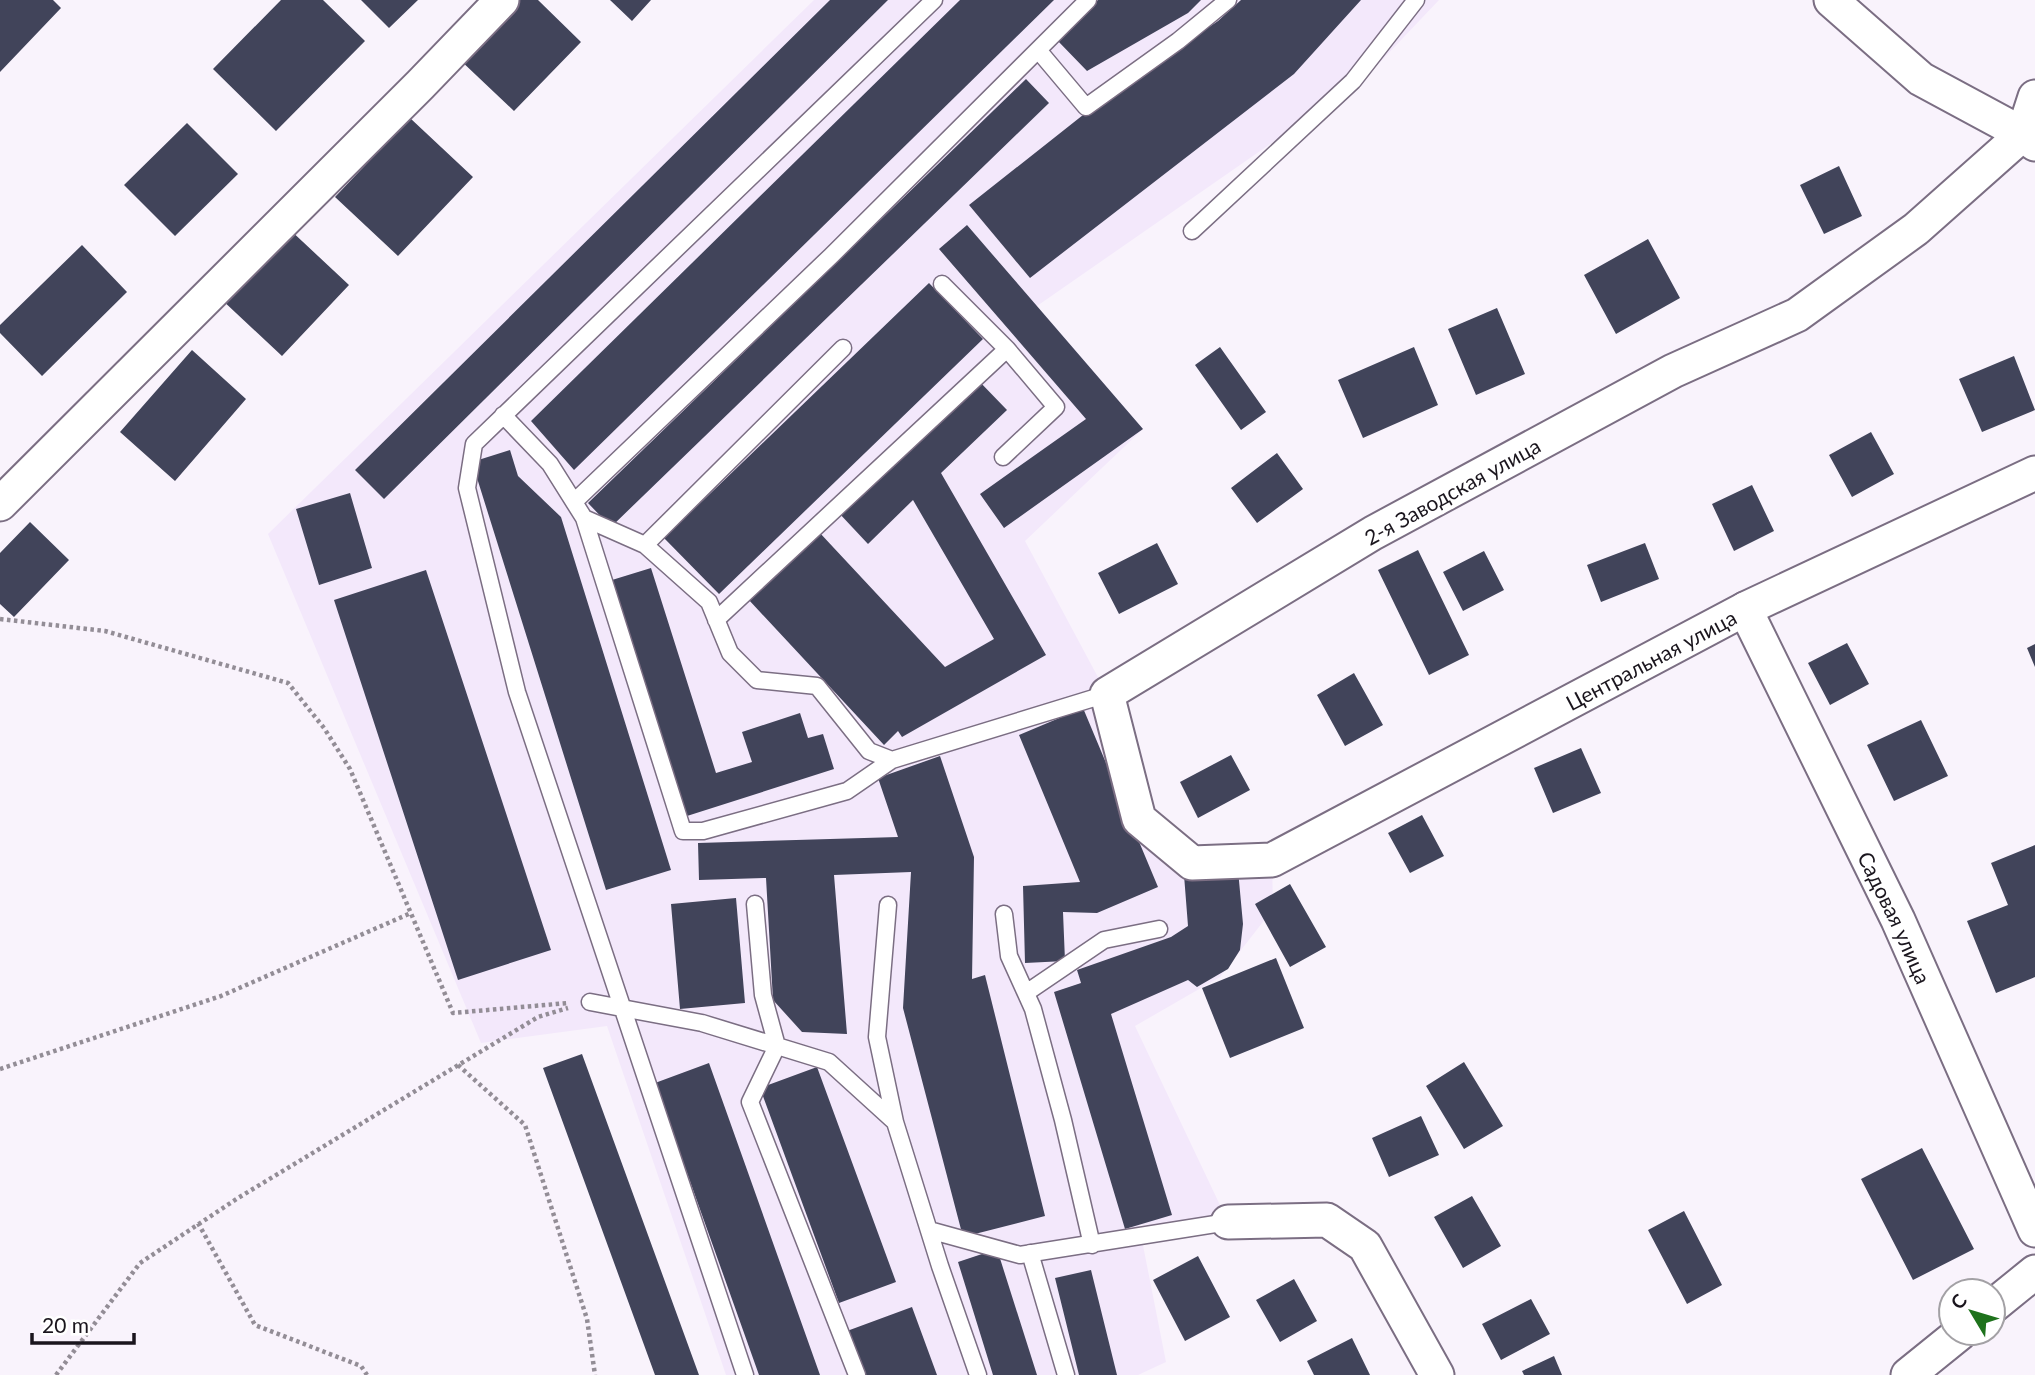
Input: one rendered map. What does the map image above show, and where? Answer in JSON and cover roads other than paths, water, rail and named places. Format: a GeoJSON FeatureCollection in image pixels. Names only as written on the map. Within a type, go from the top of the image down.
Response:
{"type":"FeatureCollection","features":[{"type":"Feature","properties":{"kind":"street"},"geometry":{"type":"LineString","coordinates":[[0,504],[502,0]]}},
{"type":"Feature","properties":{"kind":"street"},"geometry":{"type":"LineString","coordinates":[[1831,0],[1922,79],[2029,139],[2035,97]]}},
{"type":"Feature","properties":{"kind":"street","name":"2-я Заводская улица"},"geometry":{"type":"LineString","coordinates":[[1107,694],[1373,533],[1673,372],[1797,315],[1916,229],[2029,139]]}},
{"type":"Feature","properties":{"kind":"street","name":"Центральная улица"},"geometry":{"type":"LineString","coordinates":[[1107,694],[1139,819],[1192,863],[1272,860],[1745,609],[2035,474]]}},
{"type":"Feature","properties":{"kind":"street","name":"Садовая улица"},"geometry":{"type":"LineString","coordinates":[[1745,609],[1898,919],[2035,1230]]}},
{"type":"Feature","properties":{"kind":"street"},"geometry":{"type":"LineString","coordinates":[[1227,1222],[1328,1220],[1365,1246],[1437,1375]]}},
{"type":"Feature","properties":{"kind":"street"},"geometry":{"type":"LineString","coordinates":[[2007,1295],[2035,1272]]}},
{"type":"Feature","properties":{"kind":"street"},"geometry":{"type":"LineString","coordinates":[[1908,1375],[1943,1347]]}},
{"type":"Feature","properties":{"kind":"lane"},"geometry":{"type":"LineString","coordinates":[[745,1375],[516,692],[467,488],[474,444],[934,0]]}},
{"type":"Feature","properties":{"kind":"lane"},"geometry":{"type":"LineString","coordinates":[[574,502],[831,256],[1088,0]]}},
{"type":"Feature","properties":{"kind":"lane"},"geometry":{"type":"LineString","coordinates":[[1038,50],[1086,107],[1178,41],[1228,0]]}},
{"type":"Feature","properties":{"kind":"lane"},"geometry":{"type":"LineString","coordinates":[[1192,231],[1353,81],[1416,0]]}},
{"type":"Feature","properties":{"kind":"lane"},"geometry":{"type":"LineString","coordinates":[[942,284],[1006,349],[1056,407],[1003,457]]}},
{"type":"Feature","properties":{"kind":"lane"},"geometry":{"type":"LineString","coordinates":[[645,545],[843,348]]}},
{"type":"Feature","properties":{"kind":"lane"},"geometry":{"type":"LineString","coordinates":[[716,620],[1006,349]]}},
{"type":"Feature","properties":{"kind":"lane"},"geometry":{"type":"LineString","coordinates":[[503,415],[550,464],[584,518],[683,831],[703,831],[847,791],[892,760],[1107,694]]}},
{"type":"Feature","properties":{"kind":"lane"},"geometry":{"type":"LineString","coordinates":[[584,518],[645,545],[709,602],[730,653],[757,680],[817,686],[869,751],[892,760]]}},
{"type":"Feature","properties":{"kind":"lane"},"geometry":{"type":"LineString","coordinates":[[755,904],[763,995],[777,1046],[750,1102],[857,1375]]}},
{"type":"Feature","properties":{"kind":"lane"},"geometry":{"type":"LineString","coordinates":[[888,905],[877,1037],[895,1122],[978,1375]]}},
{"type":"Feature","properties":{"kind":"lane"},"geometry":{"type":"LineString","coordinates":[[1004,914],[1009,956],[1033,1009],[1063,1120],[1092,1245]]}},
{"type":"Feature","properties":{"kind":"lane"},"geometry":{"type":"LineString","coordinates":[[1026,993],[1104,940],[1159,929]]}},
{"type":"Feature","properties":{"kind":"lane"},"geometry":{"type":"LineString","coordinates":[[590,1002],[702,1023],[829,1062],[895,1122]]}},
{"type":"Feature","properties":{"kind":"lane"},"geometry":{"type":"LineString","coordinates":[[929,1230],[1020,1255],[1227,1222]]}},
{"type":"Feature","properties":{"kind":"lane"},"geometry":{"type":"LineString","coordinates":[[1030,1254],[1066,1375]]}}]}
